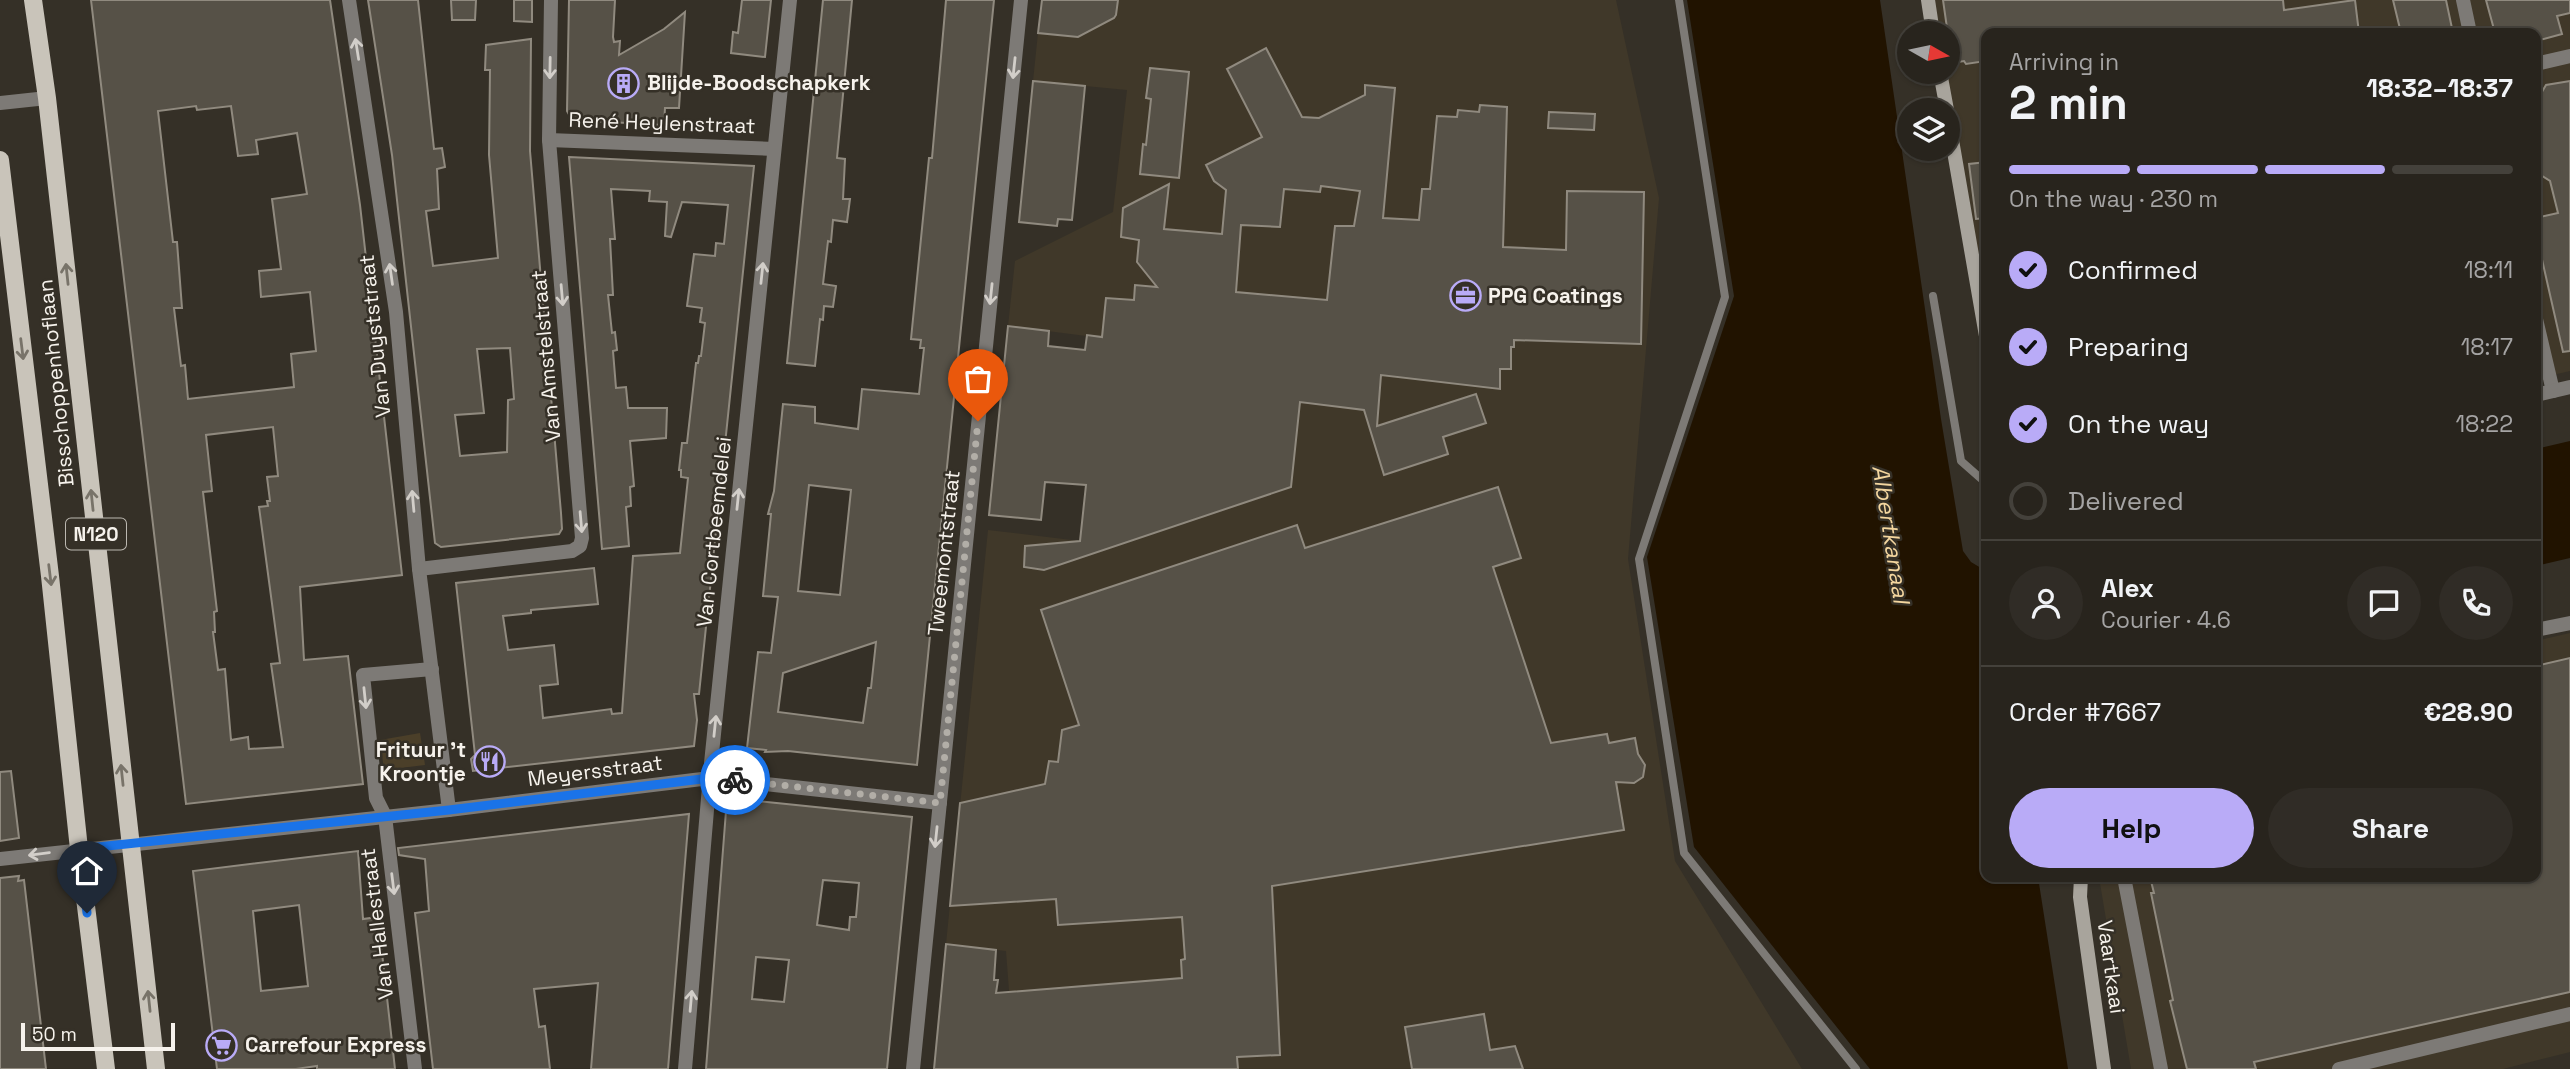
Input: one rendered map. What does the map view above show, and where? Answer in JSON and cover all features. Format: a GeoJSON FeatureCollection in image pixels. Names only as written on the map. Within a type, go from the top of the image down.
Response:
{"type":"FeatureCollection","features":[{"type":"Feature","properties":{"kind":"main road","name":"Bisschoppenhoflaan"},"geometry":{"type":"LineString","coordinates":[[33,0],[47,98],[156,1069]]}},
{"type":"Feature","properties":{"kind":"main road","name":"Bisschoppenhoflaan"},"geometry":{"type":"LineString","coordinates":[[0,160],[106,1069]]}},
{"type":"Feature","properties":{"kind":"street","name":"Van Duyststraat"},"geometry":{"type":"LineString","coordinates":[[349,0],[396,312],[419,569],[449,810]]}},
{"type":"Feature","properties":{"kind":"street","name":"Van Amstelstraat"},"geometry":{"type":"LineString","coordinates":[[419,569],[572,551],[580,546],[582,538],[549,140],[551,0]]}},
{"type":"Feature","properties":{"kind":"street","name":"Van Cortbeemdelei"},"geometry":{"type":"LineString","coordinates":[[685,1069],[710,778],[790,0]]}},
{"type":"Feature","properties":{"kind":"street","name":"Tweemontstraat"},"geometry":{"type":"LineString","coordinates":[[913,1069],[1021,0]]}},
{"type":"Feature","properties":{"kind":"street"},"geometry":{"type":"LineString","coordinates":[[1928,0],[1931,21]]}},
{"type":"Feature","properties":{"kind":"street"},"geometry":{"type":"LineString","coordinates":[[2463,0],[2469,28]]}},
{"type":"Feature","properties":{"kind":"street"},"geometry":{"type":"LineString","coordinates":[[2541,63],[2570,56]]}},
{"type":"Feature","properties":{"kind":"street"},"geometry":{"type":"LineString","coordinates":[[0,103],[47,98]]}},
{"type":"Feature","properties":{"kind":"street","name":"René Heylenstraat"},"geometry":{"type":"LineString","coordinates":[[549,140],[774,149]]}},
{"type":"Feature","properties":{"kind":"street"},"geometry":{"type":"LineString","coordinates":[[1956,161],[1981,306]]}},
{"type":"Feature","properties":{"kind":"street"},"geometry":{"type":"LineString","coordinates":[[2541,340],[2553,391]]}},
{"type":"Feature","properties":{"kind":"street"},"geometry":{"type":"LineString","coordinates":[[2541,394],[2570,387]]}},
{"type":"Feature","properties":{"kind":"street"},"geometry":{"type":"LineString","coordinates":[[2541,629],[2570,623]]}},
{"type":"Feature","properties":{"kind":"street"},"geometry":{"type":"LineString","coordinates":[[386,816],[376,798],[363,676],[432,669]]}},
{"type":"Feature","properties":{"kind":"street","name":"Meyersstraat"},"geometry":{"type":"LineString","coordinates":[[130,844],[449,810],[710,778],[940,803]]}},
{"type":"Feature","properties":{"kind":"street","name":"Van Hallestraat"},"geometry":{"type":"LineString","coordinates":[[386,816],[415,1069]]}},
{"type":"Feature","properties":{"kind":"street"},"geometry":{"type":"LineString","coordinates":[[0,859],[130,844]]}},
{"type":"Feature","properties":{"kind":"street","name":"Vaartkaai"},"geometry":{"type":"LineString","coordinates":[[2081,882],[2080,897],[2104,1067]]}},
{"type":"Feature","properties":{"kind":"street"},"geometry":{"type":"LineString","coordinates":[[2125,882],[2161,1069]]}},
{"type":"Feature","properties":{"kind":"street"},"geometry":{"type":"LineString","coordinates":[[2339,1069],[2570,1014]]}},
{"type":"Feature","properties":{"kind":"lane"},"geometry":{"type":"LineString","coordinates":[[1679,0],[1725,297],[1639,559],[1685,853],[1856,1069]]}},
{"type":"Feature","properties":{"kind":"lane"},"geometry":{"type":"LineString","coordinates":[[1933,296],[1961,461],[1981,479]]}},
{"type":"Feature","properties":{"kind":"shaded area"},"geometry":{"type":"Polygon","coordinates":[[[1118,0],[1616,0],[1659,198],[1628,559],[1675,861],[1802,1069],[1015,1069],[1006,951],[946,944],[988,530],[1080,541],[1102,338],[1008,326],[1015,261],[1113,212],[1127,90],[1033,81],[1038,33],[1078,37],[1116,16],[1118,0]]]}},
{"type":"Feature","properties":{"kind":"shaded area"},"geometry":{"type":"Polygon","coordinates":[[[1933,0],[2570,0],[2570,371],[2541,378],[2541,28],[1981,28],[1981,341],[1956,161],[1960,161],[1960,98],[1947,98],[1945,84],[1960,84],[1960,21],[1936,21],[1933,0]]]}},
{"type":"Feature","properties":{"kind":"shaded area"},"geometry":{"type":"Polygon","coordinates":[[[2570,633],[2570,1052],[2503,1069],[2131,1069],[2100,882],[2541,882],[2541,640],[2570,633]]]}},
{"type":"Feature","properties":{"kind":"shaded area"},"geometry":{"type":"Polygon","coordinates":[[[420,733],[425,765],[384,770],[380,740],[420,733]]]}},
{"type":"Feature","properties":{"kind":"water","name":"Albertkanaal"},"geometry":{"type":"Polygon","coordinates":[[[1687,0],[1880,0],[1897,117],[1897,161],[1903,161],[1963,551],[1971,562],[1981,568],[1981,882],[2039,882],[2068,1069],[1870,1069],[1694,847],[1647,557],[1734,296],[1687,0]]]}},
{"type":"Feature","properties":{"kind":"water"},"geometry":{"type":"Polygon","coordinates":[[[2570,441],[2570,558],[2541,565],[2541,448],[2570,441]]]}},
{"type":"Feature","properties":{"kind":"building"},"geometry":{"type":"Polygon","coordinates":[[[91,0],[330,0],[360,205],[402,575],[300,587],[304,660],[348,656],[363,784],[186,804],[91,0]],[[196,106],[158,111],[173,242],[177,242],[182,308],[174,308],[181,366],[185,365],[188,399],[294,387],[291,354],[316,351],[310,292],[261,297],[259,271],[281,269],[272,199],[307,194],[297,133],[256,140],[258,154],[238,156],[231,106],[197,110],[196,106]],[[273,427],[206,435],[212,491],[203,492],[217,611],[214,612],[213,632],[218,670],[225,669],[231,740],[248,737],[249,749],[283,747],[271,664],[280,663],[259,507],[268,506],[267,501],[270,501],[267,477],[278,476],[273,427]]]}},
{"type":"Feature","properties":{"kind":"building"},"geometry":{"type":"Polygon","coordinates":[[[368,0],[418,0],[434,149],[442,148],[445,167],[437,169],[439,209],[426,211],[433,266],[498,258],[489,155],[490,70],[485,70],[486,45],[531,39],[530,151],[561,513],[562,529],[559,534],[441,547],[435,543],[392,155],[368,0]],[[510,348],[477,349],[484,413],[455,415],[460,456],[507,452],[508,400],[514,399],[510,348]]]}},
{"type":"Feature","properties":{"kind":"building"},"geometry":{"type":"Polygon","coordinates":[[[451,0],[476,0],[475,20],[452,20],[451,0]]]}},
{"type":"Feature","properties":{"kind":"building"},"geometry":{"type":"Polygon","coordinates":[[[514,0],[532,0],[532,22],[514,21],[514,0]]]}},
{"type":"Feature","properties":{"kind":"building","name":"Blijde-Boodschapkerk"},"geometry":{"type":"Polygon","coordinates":[[[569,0],[615,0],[613,37],[614,42],[620,41],[619,55],[664,29],[685,12],[679,108],[665,108],[664,125],[572,120],[567,111],[569,0]]]}},
{"type":"Feature","properties":{"kind":"building"},"geometry":{"type":"Polygon","coordinates":[[[742,0],[771,0],[765,57],[731,53],[733,32],[738,33],[742,0]]]}},
{"type":"Feature","properties":{"kind":"building"},"geometry":{"type":"Polygon","coordinates":[[[823,0],[852,0],[837,158],[845,159],[843,199],[850,199],[847,222],[833,220],[831,242],[828,241],[823,284],[836,286],[833,307],[824,306],[823,320],[820,319],[815,366],[787,363],[823,0]]]}},
{"type":"Feature","properties":{"kind":"building"},"geometry":{"type":"Polygon","coordinates":[[[946,0],[994,0],[917,765],[788,751],[765,752],[766,750],[747,748],[758,652],[771,653],[778,597],[763,596],[771,514],[768,514],[774,491],[783,404],[815,407],[815,423],[858,429],[862,389],[919,394],[924,348],[920,348],[921,340],[911,339],[929,158],[932,158],[946,0]],[[809,485],[798,591],[840,595],[851,490],[809,485]],[[876,642],[783,673],[778,712],[863,723],[868,688],[871,688],[876,642]]]}},
{"type":"Feature","properties":{"kind":"building"},"geometry":{"type":"Polygon","coordinates":[[[1042,0],[1118,0],[1114,18],[1078,37],[1038,33],[1042,0]]]}},
{"type":"Feature","properties":{"kind":"building"},"geometry":{"type":"Polygon","coordinates":[[[1943,0],[2283,0],[2284,10],[2355,0],[2358,28],[1981,28],[1981,62],[1966,64],[1960,62],[1960,21],[1946,21],[1943,0]]]}},
{"type":"Feature","properties":{"kind":"building"},"geometry":{"type":"Polygon","coordinates":[[[2393,0],[2446,0],[2452,28],[2400,28],[2393,0]]]}},
{"type":"Feature","properties":{"kind":"building"},"geometry":{"type":"Polygon","coordinates":[[[2486,0],[2570,0],[2570,13],[2557,16],[2562,34],[2541,40],[2541,28],[2494,28],[2486,0]]]}},
{"type":"Feature","properties":{"kind":"building"},"geometry":{"type":"Polygon","coordinates":[[[1266,48],[1302,117],[1319,118],[1365,95],[1365,85],[1395,88],[1383,218],[1419,220],[1422,189],[1430,189],[1437,116],[1457,117],[1458,110],[1479,112],[1480,105],[1507,107],[1503,247],[1566,250],[1567,191],[1644,192],[1641,344],[1514,340],[1514,347],[1511,347],[1511,369],[1500,369],[1500,389],[1381,375],[1377,426],[1476,394],[1486,423],[1443,437],[1448,454],[1384,475],[1364,410],[1300,402],[1291,487],[1044,570],[1024,567],[1025,546],[1080,541],[1086,485],[1045,482],[1041,520],[989,515],[1008,326],[1049,331],[1048,346],[1085,350],[1087,335],[1102,337],[1106,298],[1134,300],[1135,285],[1157,287],[1137,262],[1139,240],[1121,237],[1123,208],[1169,184],[1164,229],[1222,234],[1226,190],[1214,181],[1206,165],[1262,137],[1227,69],[1266,48]],[[1321,186],[1320,192],[1284,189],[1280,227],[1241,225],[1236,292],[1327,300],[1335,226],[1354,226],[1360,191],[1321,186]]]}},
{"type":"Feature","properties":{"kind":"building"},"geometry":{"type":"Polygon","coordinates":[[[1150,68],[1189,72],[1179,178],[1140,174],[1151,99],[1146,98],[1150,68]]]}},
{"type":"Feature","properties":{"kind":"building"},"geometry":{"type":"Polygon","coordinates":[[[1033,81],[1085,86],[1072,220],[1058,219],[1057,226],[1019,222],[1033,81]]]}},
{"type":"Feature","properties":{"kind":"building"},"geometry":{"type":"Polygon","coordinates":[[[2570,81],[2570,351],[2563,352],[2541,255],[2541,217],[2558,213],[2550,181],[2541,175],[2541,94],[2546,85],[2570,81]]]}},
{"type":"Feature","properties":{"kind":"building"},"geometry":{"type":"Polygon","coordinates":[[[1549,112],[1595,114],[1594,130],[1548,128],[1549,112]]]}},
{"type":"Feature","properties":{"kind":"building"},"geometry":{"type":"Polygon","coordinates":[[[569,157],[754,166],[699,694],[694,694],[697,720],[694,746],[473,771],[471,759],[475,755],[456,583],[594,568],[598,604],[531,610],[531,613],[503,616],[508,650],[554,645],[558,684],[540,686],[543,718],[611,709],[612,714],[622,713],[633,556],[680,553],[688,478],[681,477],[679,470],[682,443],[687,443],[696,363],[701,356],[705,323],[700,322],[702,308],[687,306],[694,254],[715,256],[716,243],[724,244],[728,205],[682,202],[671,237],[665,236],[667,202],[649,201],[650,191],[611,189],[615,239],[610,239],[613,295],[608,295],[612,333],[615,332],[617,350],[613,351],[616,388],[626,387],[628,408],[667,408],[666,438],[630,441],[634,486],[630,487],[631,506],[626,507],[629,546],[602,549],[569,157]]]}},
{"type":"Feature","properties":{"kind":"building"},"geometry":{"type":"Polygon","coordinates":[[[1981,163],[1981,218],[1976,219],[1969,164],[1981,163]]]}},
{"type":"Feature","properties":{"kind":"building"},"geometry":{"type":"Polygon","coordinates":[[[1498,487],[1521,558],[1493,567],[1551,743],[1607,734],[1609,743],[1635,738],[1638,754],[1645,765],[1643,777],[1634,783],[1616,782],[1624,830],[1272,886],[1280,1055],[1237,1057],[1238,1069],[934,1069],[946,944],[996,950],[996,993],[1182,978],[1181,960],[1185,959],[1182,917],[1058,925],[1056,899],[950,906],[960,803],[1045,784],[1049,761],[1058,762],[1062,730],[1079,725],[1041,610],[1297,525],[1305,548],[1498,487]]]}},
{"type":"Feature","properties":{"kind":"building"},"geometry":{"type":"Polygon","coordinates":[[[2570,658],[2570,992],[2254,1062],[2256,1069],[2187,1069],[2170,1001],[2173,1000],[2151,893],[2154,893],[2151,882],[2541,882],[2541,665],[2570,658]]]}},
{"type":"Feature","properties":{"kind":"building"},"geometry":{"type":"Polygon","coordinates":[[[11,771],[19,838],[0,841],[0,772],[11,771]]]}},
{"type":"Feature","properties":{"kind":"building"},"geometry":{"type":"Polygon","coordinates":[[[727,798],[912,817],[887,1069],[706,1069],[727,798]],[[823,880],[817,925],[849,930],[850,917],[856,917],[859,883],[823,880]],[[756,957],[752,999],[784,1002],[789,960],[756,957]]]}},
{"type":"Feature","properties":{"kind":"building"},"geometry":{"type":"Polygon","coordinates":[[[689,814],[668,1069],[591,1069],[598,983],[534,989],[539,1027],[545,1026],[550,1069],[433,1069],[415,913],[429,911],[425,859],[399,855],[398,848],[689,814]]]}},
{"type":"Feature","properties":{"kind":"building"},"geometry":{"type":"Polygon","coordinates":[[[358,851],[363,919],[378,917],[395,1069],[317,1069],[317,1066],[296,1069],[217,1069],[193,871],[358,851]],[[299,905],[253,911],[261,991],[308,986],[299,905]]]}},
{"type":"Feature","properties":{"kind":"building"},"geometry":{"type":"Polygon","coordinates":[[[19,876],[18,881],[24,880],[46,1069],[0,1069],[0,878],[19,876]]]}},
{"type":"Feature","properties":{"kind":"building"},"geometry":{"type":"Polygon","coordinates":[[[1484,1014],[1490,1050],[1515,1046],[1523,1069],[1412,1069],[1405,1027],[1484,1014]]]}},
{"type":"Feature","properties":{"kind":"way so far"},"geometry":{"type":"LineString","coordinates":[[735,780],[940,803],[978,421]]}},
{"type":"Feature","properties":{"kind":"place","name":"Blijde-Boodschapkerk"},"geometry":{"type":"Point","coordinates":[624,83]}},
{"type":"Feature","properties":{"kind":"place","name":"PPG Coatings"},"geometry":{"type":"Point","coordinates":[1465,296]}},
{"type":"Feature","properties":{"kind":"place","name":"Frituur 't Kroontje"},"geometry":{"type":"Point","coordinates":[489,762]}},
{"type":"Feature","properties":{"kind":"place","name":"Carrefour Express"},"geometry":{"type":"Point","coordinates":[222,1045]}},
{"type":"Feature","properties":{"kind":"route"},"geometry":{"type":"LineString","coordinates":[[87,913],[79,849],[449,810],[710,778],[735,780]]}}]}
